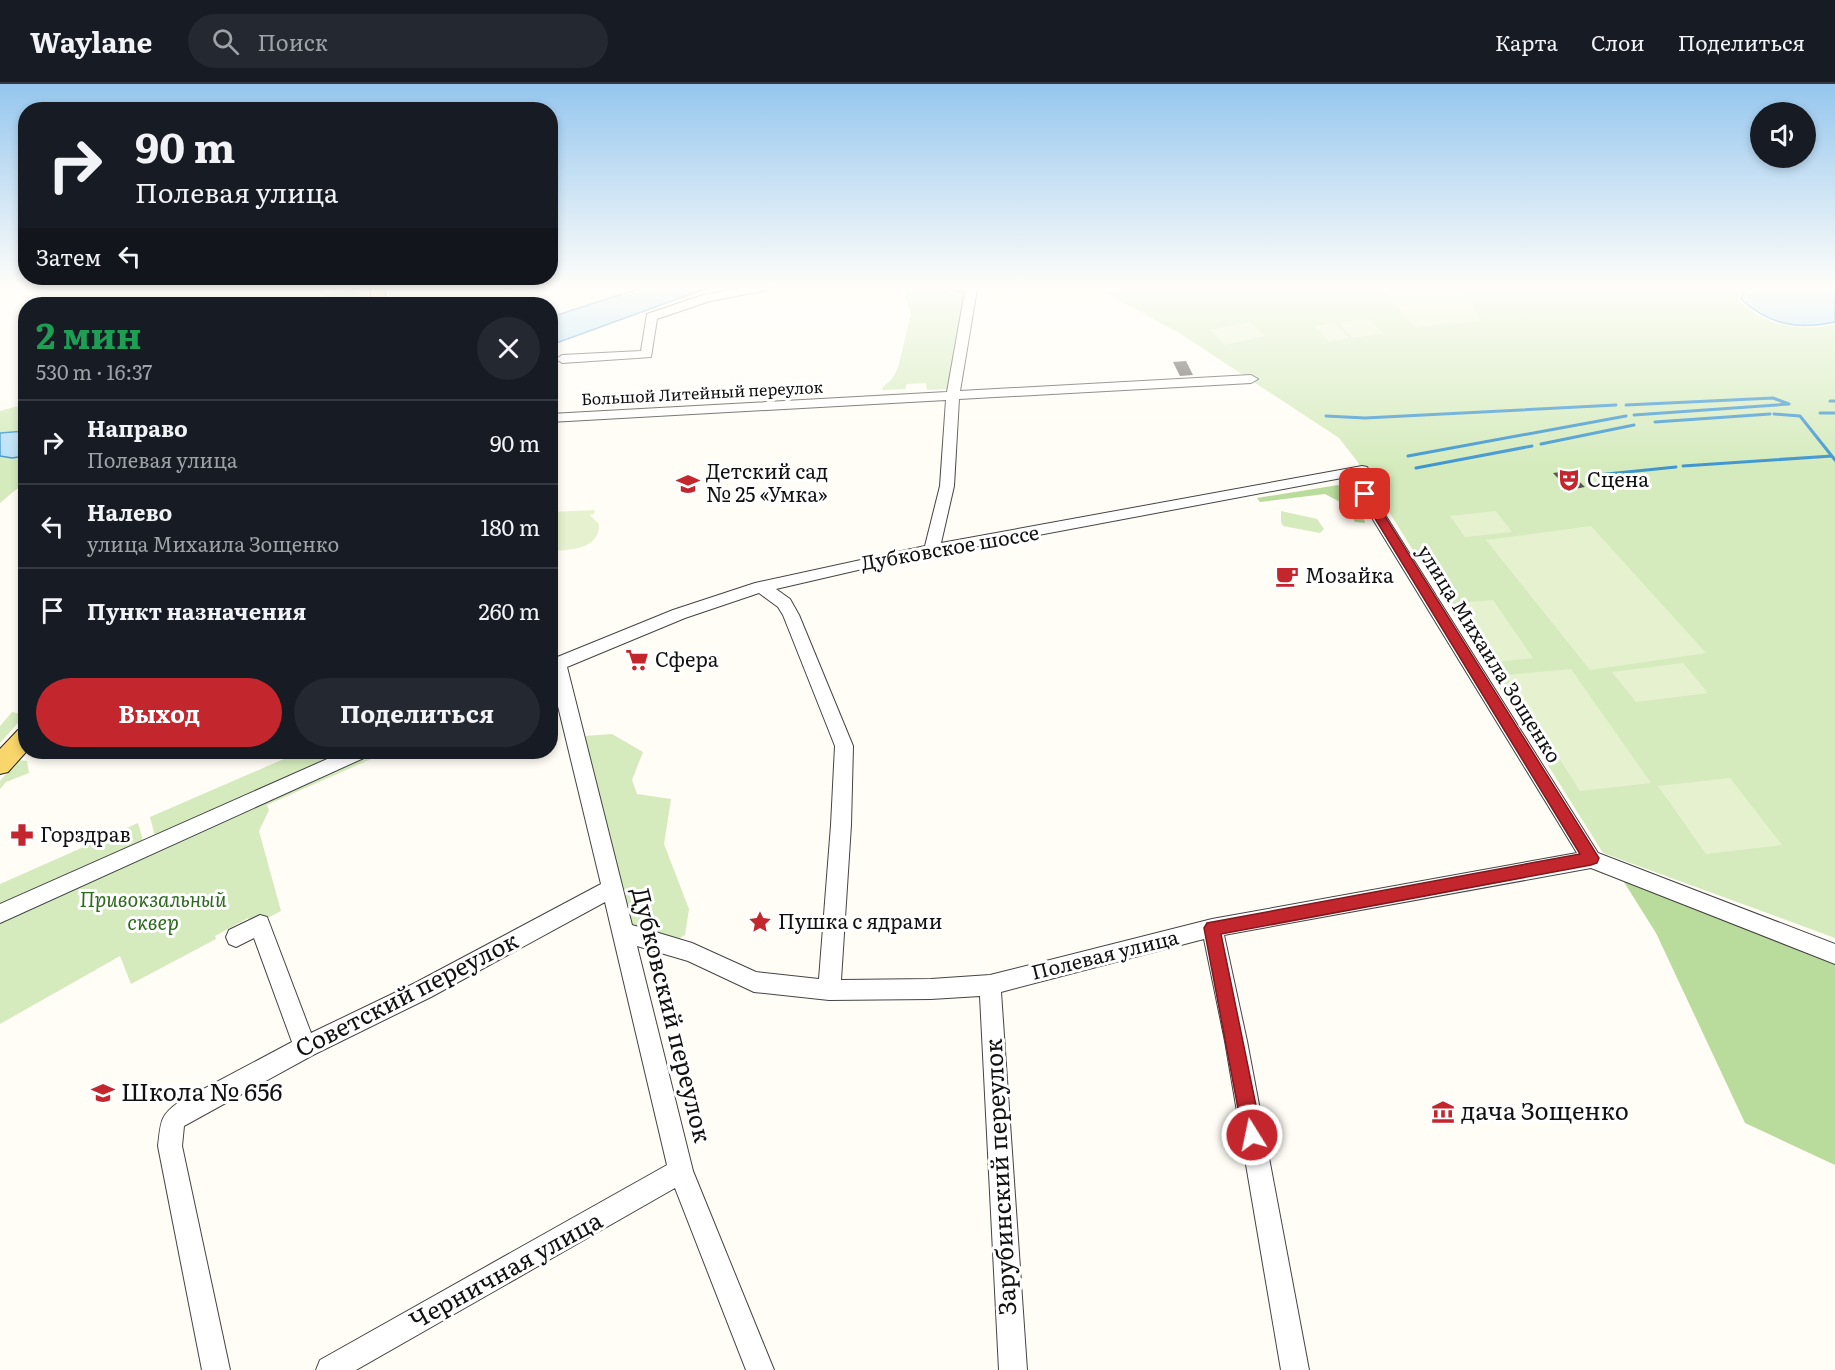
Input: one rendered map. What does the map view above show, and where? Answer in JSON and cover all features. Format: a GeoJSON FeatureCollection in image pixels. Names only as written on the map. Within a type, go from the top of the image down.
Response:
{"type":"FeatureCollection","features":[{"type":"Feature","properties":{"kind":"main road"},"geometry":{"type":"LineString","coordinates":[[0,749],[18,729]]}},
{"type":"Feature","properties":{"kind":"main road"},"geometry":{"type":"LineString","coordinates":[[0,765],[18,745]]}},
{"type":"Feature","properties":{"kind":"street"},"geometry":{"type":"LineString","coordinates":[[562,360],[647,354],[648,346]]}},
{"type":"Feature","properties":{"kind":"street"},"geometry":{"type":"LineString","coordinates":[[932,550],[946,486],[953,396],[961,346]]}},
{"type":"Feature","properties":{"kind":"street","name":"Большой Литейный переулок"},"geometry":{"type":"LineString","coordinates":[[558,418],[1251,379]]}},
{"type":"Feature","properties":{"kind":"street","name":"Дубковское шоссе"},"geometry":{"type":"LineString","coordinates":[[558,663],[679,614],[761,587],[823,572],[1357,471]]}},
{"type":"Feature","properties":{"kind":"street","name":"улица Михаила Зощенко"},"geometry":{"type":"LineString","coordinates":[[1357,471],[1591,858]]}},
{"type":"Feature","properties":{"kind":"street"},"geometry":{"type":"LineString","coordinates":[[761,587],[784,603],[791,615],[844,746],[841,825],[829,990]]}},
{"type":"Feature","properties":{"kind":"street","name":"Дубковский переулок"},"geometry":{"type":"LineString","coordinates":[[558,680],[624,932],[681,1171],[760,1370]]}},
{"type":"Feature","properties":{"kind":"street"},"geometry":{"type":"LineString","coordinates":[[0,914],[344,759]]}},
{"type":"Feature","properties":{"kind":"street"},"geometry":{"type":"LineString","coordinates":[[1591,858],[1835,954]]}},
{"type":"Feature","properties":{"kind":"street","name":"Полевая улица"},"geometry":{"type":"LineString","coordinates":[[624,932],[692,953],[754,982],[829,990],[931,989],[990,985],[1212,928],[1591,858]]}},
{"type":"Feature","properties":{"kind":"street","name":"Советский переулок"},"geometry":{"type":"LineString","coordinates":[[216,1370],[170,1146],[173,1120],[187,1110],[305,1047],[423,990],[612,888]]}},
{"type":"Feature","properties":{"kind":"street"},"geometry":{"type":"LineString","coordinates":[[236,937],[260,924],[305,1047]]}},
{"type":"Feature","properties":{"kind":"street"},"geometry":{"type":"LineString","coordinates":[[1212,928],[1236,1041],[1295,1370]]}},
{"type":"Feature","properties":{"kind":"street","name":"Зарубинский переулок"},"geometry":{"type":"LineString","coordinates":[[990,985],[1013,1370]]}},
{"type":"Feature","properties":{"kind":"street","name":"Черничная улица"},"geometry":{"type":"LineString","coordinates":[[330,1370],[681,1171]]}},
{"type":"Feature","properties":{"kind":"green space"},"geometry":{"type":"Polygon","coordinates":[[[903,346],[956,346],[948,389],[927,390],[926,383],[907,384],[905,389],[883,390],[882,388],[892,379],[898,368],[903,346]]]}},
{"type":"Feature","properties":{"kind":"green space"},"geometry":{"type":"Polygon","coordinates":[[[1199,346],[1835,346],[1835,938],[1603,853],[1357,461],[1339,438],[1199,346]]]}},
{"type":"Feature","properties":{"kind":"green space"},"geometry":{"type":"Polygon","coordinates":[[[18,406],[18,432],[0,433],[0,411],[18,406]]]}},
{"type":"Feature","properties":{"kind":"green space"},"geometry":{"type":"Polygon","coordinates":[[[0,456],[18,457],[18,488],[0,503],[0,456]]]}},
{"type":"Feature","properties":{"kind":"green space"},"geometry":{"type":"Polygon","coordinates":[[[1338,485],[1355,501],[1362,512],[1365,523],[1355,522],[1344,504],[1325,494],[1260,502],[1257,498],[1338,485]]]}},
{"type":"Feature","properties":{"kind":"green space"},"geometry":{"type":"Polygon","coordinates":[[[595,510],[594,514],[590,515],[599,524],[598,533],[589,544],[558,551],[558,512],[595,510]]]}},
{"type":"Feature","properties":{"kind":"green space"},"geometry":{"type":"Polygon","coordinates":[[[1281,511],[1317,519],[1324,529],[1320,533],[1283,526],[1281,511]]]}},
{"type":"Feature","properties":{"kind":"green space"},"geometry":{"type":"Polygon","coordinates":[[[1496,511],[1512,532],[1465,537],[1450,516],[1496,511]]]}},
{"type":"Feature","properties":{"kind":"green space"},"geometry":{"type":"Polygon","coordinates":[[[1591,526],[1706,653],[1590,670],[1486,540],[1591,526]]]}},
{"type":"Feature","properties":{"kind":"green space"},"geometry":{"type":"Polygon","coordinates":[[[1493,600],[1533,658],[1495,662],[1456,603],[1493,600]]]}},
{"type":"Feature","properties":{"kind":"green space"},"geometry":{"type":"Polygon","coordinates":[[[1683,663],[1708,693],[1636,702],[1612,672],[1683,663]]]}},
{"type":"Feature","properties":{"kind":"green space"},"geometry":{"type":"Polygon","coordinates":[[[1571,669],[1651,783],[1580,791],[1506,675],[1571,669]]]}},
{"type":"Feature","properties":{"kind":"green space"},"geometry":{"type":"Polygon","coordinates":[[[12,712],[18,713],[18,723],[0,743],[0,726],[12,712]]]}},
{"type":"Feature","properties":{"kind":"green space"},"geometry":{"type":"Polygon","coordinates":[[[612,734],[643,752],[632,780],[637,794],[671,799],[664,844],[689,909],[685,935],[678,939],[631,925],[584,736],[612,734]]]}},
{"type":"Feature","properties":{"kind":"green space"},"geometry":{"type":"Polygon","coordinates":[[[284,759],[337,759],[156,840],[150,817],[284,759]]]}},
{"type":"Feature","properties":{"kind":"green space","name":"Привокзальный сквер"},"geometry":{"type":"Polygon","coordinates":[[[355,759],[371,759],[267,805],[269,810],[259,831],[281,911],[252,926],[248,918],[215,936],[216,939],[131,984],[120,956],[0,1024],[0,919],[355,759]]]}},
{"type":"Feature","properties":{"kind":"green space"},"geometry":{"type":"Polygon","coordinates":[[[18,760],[27,761],[29,773],[6,782],[0,789],[0,781],[18,760]]]}},
{"type":"Feature","properties":{"kind":"green space"},"geometry":{"type":"Polygon","coordinates":[[[1730,778],[1782,845],[1706,854],[1658,786],[1730,778]]]}},
{"type":"Feature","properties":{"kind":"green space"},"geometry":{"type":"Polygon","coordinates":[[[138,823],[144,844],[0,909],[0,884],[138,823]]]}},
{"type":"Feature","properties":{"kind":"green space"},"geometry":{"type":"Polygon","coordinates":[[[1622,879],[1835,965],[1835,1165],[1745,1123],[1656,933],[1622,879]]]}},
{"type":"Feature","properties":{"kind":"water"},"geometry":{"type":"Polygon","coordinates":[[[18,432],[18,457],[0,456],[0,433],[18,432]]]}},
{"type":"Feature","properties":{"kind":"building"},"geometry":{"type":"Polygon","coordinates":[[[1186,361],[1193,375],[1180,376],[1173,362],[1186,361]]]}},
{"type":"Feature","properties":{"kind":"building","name":"Сцена"},"geometry":{"type":"Polygon","coordinates":[[[1568,471],[1585,487],[1569,490],[1553,473],[1568,471]]]}},
{"type":"Feature","properties":{"kind":"waterway"},"geometry":{"type":"LineString","coordinates":[[1626,405],[1773,398],[1789,404],[1634,415]]}},
{"type":"Feature","properties":{"kind":"waterway"},"geometry":{"type":"LineString","coordinates":[[1830,401],[1835,401]]}},
{"type":"Feature","properties":{"kind":"waterway"},"geometry":{"type":"LineString","coordinates":[[1326,416],[1365,418],[1616,405]]}},
{"type":"Feature","properties":{"kind":"waterway"},"geometry":{"type":"LineString","coordinates":[[1820,413],[1835,413]]}},
{"type":"Feature","properties":{"kind":"waterway"},"geometry":{"type":"LineString","coordinates":[[1655,422],[1770,414]]}},
{"type":"Feature","properties":{"kind":"waterway"},"geometry":{"type":"LineString","coordinates":[[1774,414],[1800,416],[1832,456]]}},
{"type":"Feature","properties":{"kind":"waterway"},"geometry":{"type":"LineString","coordinates":[[1408,456],[1626,416]]}},
{"type":"Feature","properties":{"kind":"waterway"},"geometry":{"type":"LineString","coordinates":[[1541,444],[1634,425]]}},
{"type":"Feature","properties":{"kind":"waterway"},"geometry":{"type":"LineString","coordinates":[[1416,468],[1532,446]]}},
{"type":"Feature","properties":{"kind":"waterway"},"geometry":{"type":"LineString","coordinates":[[1683,466],[1832,456]]}},
{"type":"Feature","properties":{"kind":"waterway"},"geometry":{"type":"LineString","coordinates":[[1832,456],[1835,460]]}},
{"type":"Feature","properties":{"kind":"waterway"},"geometry":{"type":"LineString","coordinates":[[1597,475],[1676,467]]}},
{"type":"Feature","properties":{"kind":"place","name":"Сцена"},"geometry":{"type":"Point","coordinates":[1569,480]}},
{"type":"Feature","properties":{"kind":"place","name":"Детский сад № 25 «Умка»"},"geometry":{"type":"Point","coordinates":[688,484]}},
{"type":"Feature","properties":{"kind":"place","name":"Мозайка"},"geometry":{"type":"Point","coordinates":[1287,576]}},
{"type":"Feature","properties":{"kind":"place","name":"Сфера"},"geometry":{"type":"Point","coordinates":[637,660]}},
{"type":"Feature","properties":{"kind":"place","name":"Горздрав"},"geometry":{"type":"Point","coordinates":[22,835]}},
{"type":"Feature","properties":{"kind":"place","name":"Пушка с ядрами"},"geometry":{"type":"Point","coordinates":[760,922]}},
{"type":"Feature","properties":{"kind":"place","name":"Школа № 656"},"geometry":{"type":"Point","coordinates":[103,1093]}},
{"type":"Feature","properties":{"kind":"place","name":"дача Зощенко"},"geometry":{"type":"Point","coordinates":[1443,1112]}},
{"type":"Feature","properties":{"kind":"route"},"geometry":{"type":"LineString","coordinates":[[1252,1135],[1236,1041],[1212,928],[1591,858],[1365,494]]}}]}
